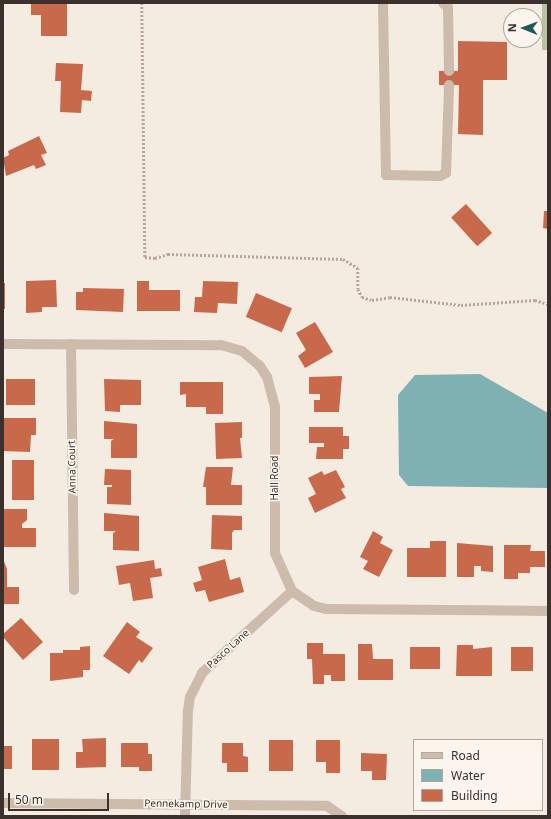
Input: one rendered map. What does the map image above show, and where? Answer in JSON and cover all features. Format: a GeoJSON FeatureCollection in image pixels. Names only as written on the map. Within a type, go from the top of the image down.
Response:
{"type":"FeatureCollection","features":[{"type":"Feature","properties":{"kind":"street"},"geometry":{"type":"LineString","coordinates":[[383,3],[386,175],[440,176],[446,173],[449,85]]}},
{"type":"Feature","properties":{"kind":"street"},"geometry":{"type":"LineString","coordinates":[[443,3],[448,7],[449,71]]}},
{"type":"Feature","properties":{"kind":"street","name":"Hall Road"},"geometry":{"type":"LineString","coordinates":[[3,344],[221,345],[242,351],[260,366],[267,376],[275,407],[274,553],[292,591]]}},
{"type":"Feature","properties":{"kind":"street","name":"Anna Court"},"geometry":{"type":"LineString","coordinates":[[71,344],[74,590]]}},
{"type":"Feature","properties":{"kind":"street"},"geometry":{"type":"LineString","coordinates":[[292,591],[314,606],[326,609],[548,611]]}},
{"type":"Feature","properties":{"kind":"street","name":"Pasco Lane"},"geometry":{"type":"LineString","coordinates":[[185,816],[188,711],[190,697],[202,673],[292,591]]}},
{"type":"Feature","properties":{"kind":"street","name":"Pennekamp Drive"},"geometry":{"type":"LineString","coordinates":[[3,803],[327,806],[342,816]]}},
{"type":"Feature","properties":{"kind":"path"},"geometry":{"type":"LineString","coordinates":[[142,3],[145,256],[155,258],[168,254],[343,259],[358,268],[360,293],[362,297],[372,300],[390,297],[461,305],[535,300],[548,304]]}},
{"type":"Feature","properties":{"kind":"green space"},"geometry":{"type":"Polygon","coordinates":[[[542,3],[548,3],[548,50],[542,50],[542,3]]]}},
{"type":"Feature","properties":{"kind":"water"},"geometry":{"type":"Polygon","coordinates":[[[480,374],[548,413],[548,488],[408,486],[399,475],[398,395],[415,375],[480,374]]]}},
{"type":"Feature","properties":{"kind":"building"},"geometry":{"type":"Polygon","coordinates":[[[31,3],[67,3],[67,36],[41,36],[41,15],[31,15],[31,3]]]}},
{"type":"Feature","properties":{"kind":"building"},"geometry":{"type":"Polygon","coordinates":[[[458,41],[503,42],[503,48],[507,48],[507,80],[483,80],[483,135],[458,134],[459,85],[439,85],[439,71],[458,71],[458,41]]]}},
{"type":"Feature","properties":{"kind":"building"},"geometry":{"type":"Polygon","coordinates":[[[56,63],[83,64],[81,90],[92,91],[91,101],[82,100],[81,113],[60,112],[61,81],[55,81],[56,63]]]}},
{"type":"Feature","properties":{"kind":"building"},"geometry":{"type":"Polygon","coordinates":[[[39,136],[47,153],[41,155],[46,165],[36,169],[34,165],[6,176],[3,158],[9,155],[8,151],[39,136]]]}},
{"type":"Feature","properties":{"kind":"building"},"geometry":{"type":"Polygon","coordinates":[[[466,204],[492,233],[477,246],[451,217],[466,204]]]}},
{"type":"Feature","properties":{"kind":"building"},"geometry":{"type":"Polygon","coordinates":[[[544,211],[548,211],[548,229],[543,228],[544,211]]]}},
{"type":"Feature","properties":{"kind":"building"},"geometry":{"type":"Polygon","coordinates":[[[56,280],[57,307],[42,307],[42,312],[26,313],[26,281],[56,280]]]}},
{"type":"Feature","properties":{"kind":"building"},"geometry":{"type":"Polygon","coordinates":[[[137,281],[149,281],[149,290],[180,290],[180,311],[137,311],[137,281]]]}},
{"type":"Feature","properties":{"kind":"building"},"geometry":{"type":"Polygon","coordinates":[[[203,281],[238,282],[237,304],[218,303],[217,313],[194,312],[195,297],[202,297],[203,281]]]}},
{"type":"Feature","properties":{"kind":"building"},"geometry":{"type":"Polygon","coordinates":[[[3,283],[5,283],[5,309],[3,309],[3,283]]]}},
{"type":"Feature","properties":{"kind":"building"},"geometry":{"type":"Polygon","coordinates":[[[83,288],[124,289],[123,312],[76,310],[76,292],[83,292],[83,288]]]}},
{"type":"Feature","properties":{"kind":"building"},"geometry":{"type":"Polygon","coordinates":[[[256,293],[292,308],[282,332],[246,317],[256,293]]]}},
{"type":"Feature","properties":{"kind":"building"},"geometry":{"type":"Polygon","coordinates":[[[315,322],[333,352],[305,368],[298,356],[306,350],[296,333],[315,322]]]}},
{"type":"Feature","properties":{"kind":"building"},"geometry":{"type":"Polygon","coordinates":[[[342,376],[339,412],[314,412],[314,400],[320,400],[320,394],[309,394],[309,377],[342,376]]]}},
{"type":"Feature","properties":{"kind":"building"},"geometry":{"type":"Polygon","coordinates":[[[6,379],[35,379],[35,405],[6,405],[6,379]]]}},
{"type":"Feature","properties":{"kind":"building"},"geometry":{"type":"Polygon","coordinates":[[[104,379],[141,380],[141,405],[120,405],[120,412],[105,411],[104,379]]]}},
{"type":"Feature","properties":{"kind":"building"},"geometry":{"type":"Polygon","coordinates":[[[180,382],[223,382],[223,414],[206,414],[206,407],[186,407],[186,394],[180,395],[180,382]]]}},
{"type":"Feature","properties":{"kind":"building"},"geometry":{"type":"Polygon","coordinates":[[[3,418],[36,418],[36,435],[31,435],[30,452],[3,451],[3,418]]]}},
{"type":"Feature","properties":{"kind":"building"},"geometry":{"type":"Polygon","coordinates":[[[104,421],[137,424],[137,458],[111,458],[111,441],[114,439],[104,439],[104,421]]]}},
{"type":"Feature","properties":{"kind":"building"},"geometry":{"type":"Polygon","coordinates":[[[242,422],[242,438],[240,438],[242,458],[216,459],[215,423],[242,422]]]}},
{"type":"Feature","properties":{"kind":"building"},"geometry":{"type":"Polygon","coordinates":[[[309,427],[343,427],[343,436],[349,436],[349,449],[343,449],[343,459],[316,459],[317,447],[324,447],[324,443],[309,443],[309,427]]]}},
{"type":"Feature","properties":{"kind":"building"},"geometry":{"type":"Polygon","coordinates":[[[12,460],[34,460],[34,500],[12,500],[12,460]]]}},
{"type":"Feature","properties":{"kind":"building"},"geometry":{"type":"Polygon","coordinates":[[[206,467],[233,467],[231,485],[242,485],[242,505],[206,505],[206,487],[203,487],[206,467]]]}},
{"type":"Feature","properties":{"kind":"building"},"geometry":{"type":"Polygon","coordinates":[[[105,469],[131,470],[131,505],[107,504],[107,487],[112,487],[112,485],[104,485],[105,469]]]}},
{"type":"Feature","properties":{"kind":"building"},"geometry":{"type":"Polygon","coordinates":[[[336,470],[345,487],[341,489],[346,498],[315,513],[308,498],[316,494],[308,478],[322,471],[324,475],[336,470]]]}},
{"type":"Feature","properties":{"kind":"building"},"geometry":{"type":"Polygon","coordinates":[[[3,509],[27,509],[27,520],[22,524],[22,528],[36,528],[36,547],[3,547],[3,509]]]}},
{"type":"Feature","properties":{"kind":"building"},"geometry":{"type":"Polygon","coordinates":[[[104,513],[139,516],[139,551],[113,550],[113,533],[116,531],[104,531],[104,513]]]}},
{"type":"Feature","properties":{"kind":"building"},"geometry":{"type":"Polygon","coordinates":[[[212,515],[242,516],[242,530],[234,530],[232,533],[232,550],[211,549],[212,515]]]}},
{"type":"Feature","properties":{"kind":"building"},"geometry":{"type":"Polygon","coordinates":[[[373,531],[383,537],[380,543],[393,550],[379,577],[363,569],[368,561],[360,557],[373,531]]]}},
{"type":"Feature","properties":{"kind":"building"},"geometry":{"type":"Polygon","coordinates":[[[430,541],[446,541],[446,577],[407,577],[407,548],[430,548],[430,541]]]}},
{"type":"Feature","properties":{"kind":"building"},"geometry":{"type":"Polygon","coordinates":[[[457,543],[493,546],[493,572],[481,571],[481,566],[474,566],[474,577],[457,577],[457,543]]]}},
{"type":"Feature","properties":{"kind":"building"},"geometry":{"type":"Polygon","coordinates":[[[504,545],[531,545],[530,551],[545,551],[545,567],[530,567],[530,573],[518,573],[518,579],[504,579],[504,545]]]}},
{"type":"Feature","properties":{"kind":"building"},"geometry":{"type":"Polygon","coordinates":[[[3,559],[7,569],[7,587],[19,587],[19,604],[3,604],[3,559]]]}},
{"type":"Feature","properties":{"kind":"building"},"geometry":{"type":"Polygon","coordinates":[[[225,559],[230,580],[240,577],[244,592],[209,602],[205,590],[196,592],[193,583],[202,580],[198,567],[225,559]]]}},
{"type":"Feature","properties":{"kind":"building"},"geometry":{"type":"Polygon","coordinates":[[[154,560],[155,569],[161,568],[162,576],[150,578],[153,598],[133,601],[130,583],[119,585],[116,566],[154,560]]]}},
{"type":"Feature","properties":{"kind":"building"},"geometry":{"type":"Polygon","coordinates":[[[21,618],[43,642],[23,660],[3,637],[3,634],[21,618]]]}},
{"type":"Feature","properties":{"kind":"building"},"geometry":{"type":"Polygon","coordinates":[[[127,622],[140,632],[136,637],[153,648],[142,663],[139,660],[129,674],[103,656],[127,622]]]}},
{"type":"Feature","properties":{"kind":"building"},"geometry":{"type":"Polygon","coordinates":[[[307,643],[323,643],[323,654],[345,654],[345,681],[331,681],[331,675],[324,675],[324,684],[313,684],[312,659],[307,659],[307,643]]]}},
{"type":"Feature","properties":{"kind":"building"},"geometry":{"type":"Polygon","coordinates":[[[358,644],[372,644],[373,659],[393,659],[393,680],[358,680],[358,644]]]}},
{"type":"Feature","properties":{"kind":"building"},"geometry":{"type":"Polygon","coordinates":[[[457,645],[473,645],[473,649],[492,647],[492,676],[456,676],[457,645]]]}},
{"type":"Feature","properties":{"kind":"building"},"geometry":{"type":"Polygon","coordinates":[[[90,646],[90,670],[83,670],[83,677],[50,681],[50,653],[63,653],[63,650],[80,650],[80,647],[90,646]]]}},
{"type":"Feature","properties":{"kind":"building"},"geometry":{"type":"Polygon","coordinates":[[[410,647],[440,647],[440,669],[410,669],[410,647]]]}},
{"type":"Feature","properties":{"kind":"building"},"geometry":{"type":"Polygon","coordinates":[[[511,647],[533,647],[533,671],[511,671],[511,647]]]}},
{"type":"Feature","properties":{"kind":"building"},"geometry":{"type":"Polygon","coordinates":[[[106,738],[106,767],[76,768],[76,752],[83,752],[82,739],[106,738]]]}},
{"type":"Feature","properties":{"kind":"building"},"geometry":{"type":"Polygon","coordinates":[[[32,739],[59,739],[59,770],[32,770],[32,739]]]}},
{"type":"Feature","properties":{"kind":"building"},"geometry":{"type":"Polygon","coordinates":[[[269,740],[293,740],[293,771],[269,771],[269,740]]]}},
{"type":"Feature","properties":{"kind":"building"},"geometry":{"type":"Polygon","coordinates":[[[316,740],[340,740],[340,773],[326,773],[326,762],[316,762],[316,740]]]}},
{"type":"Feature","properties":{"kind":"building"},"geometry":{"type":"Polygon","coordinates":[[[121,743],[148,743],[148,754],[152,754],[152,771],[139,771],[139,767],[121,767],[121,743]]]}},
{"type":"Feature","properties":{"kind":"building"},"geometry":{"type":"Polygon","coordinates":[[[222,743],[243,743],[243,756],[248,757],[248,772],[227,772],[227,763],[222,763],[222,743]]]}},
{"type":"Feature","properties":{"kind":"building"},"geometry":{"type":"Polygon","coordinates":[[[3,746],[12,746],[12,769],[3,769],[3,746]]]}},
{"type":"Feature","properties":{"kind":"building"},"geometry":{"type":"Polygon","coordinates":[[[361,753],[387,754],[386,780],[372,780],[372,771],[361,771],[361,753]]]}}]}
